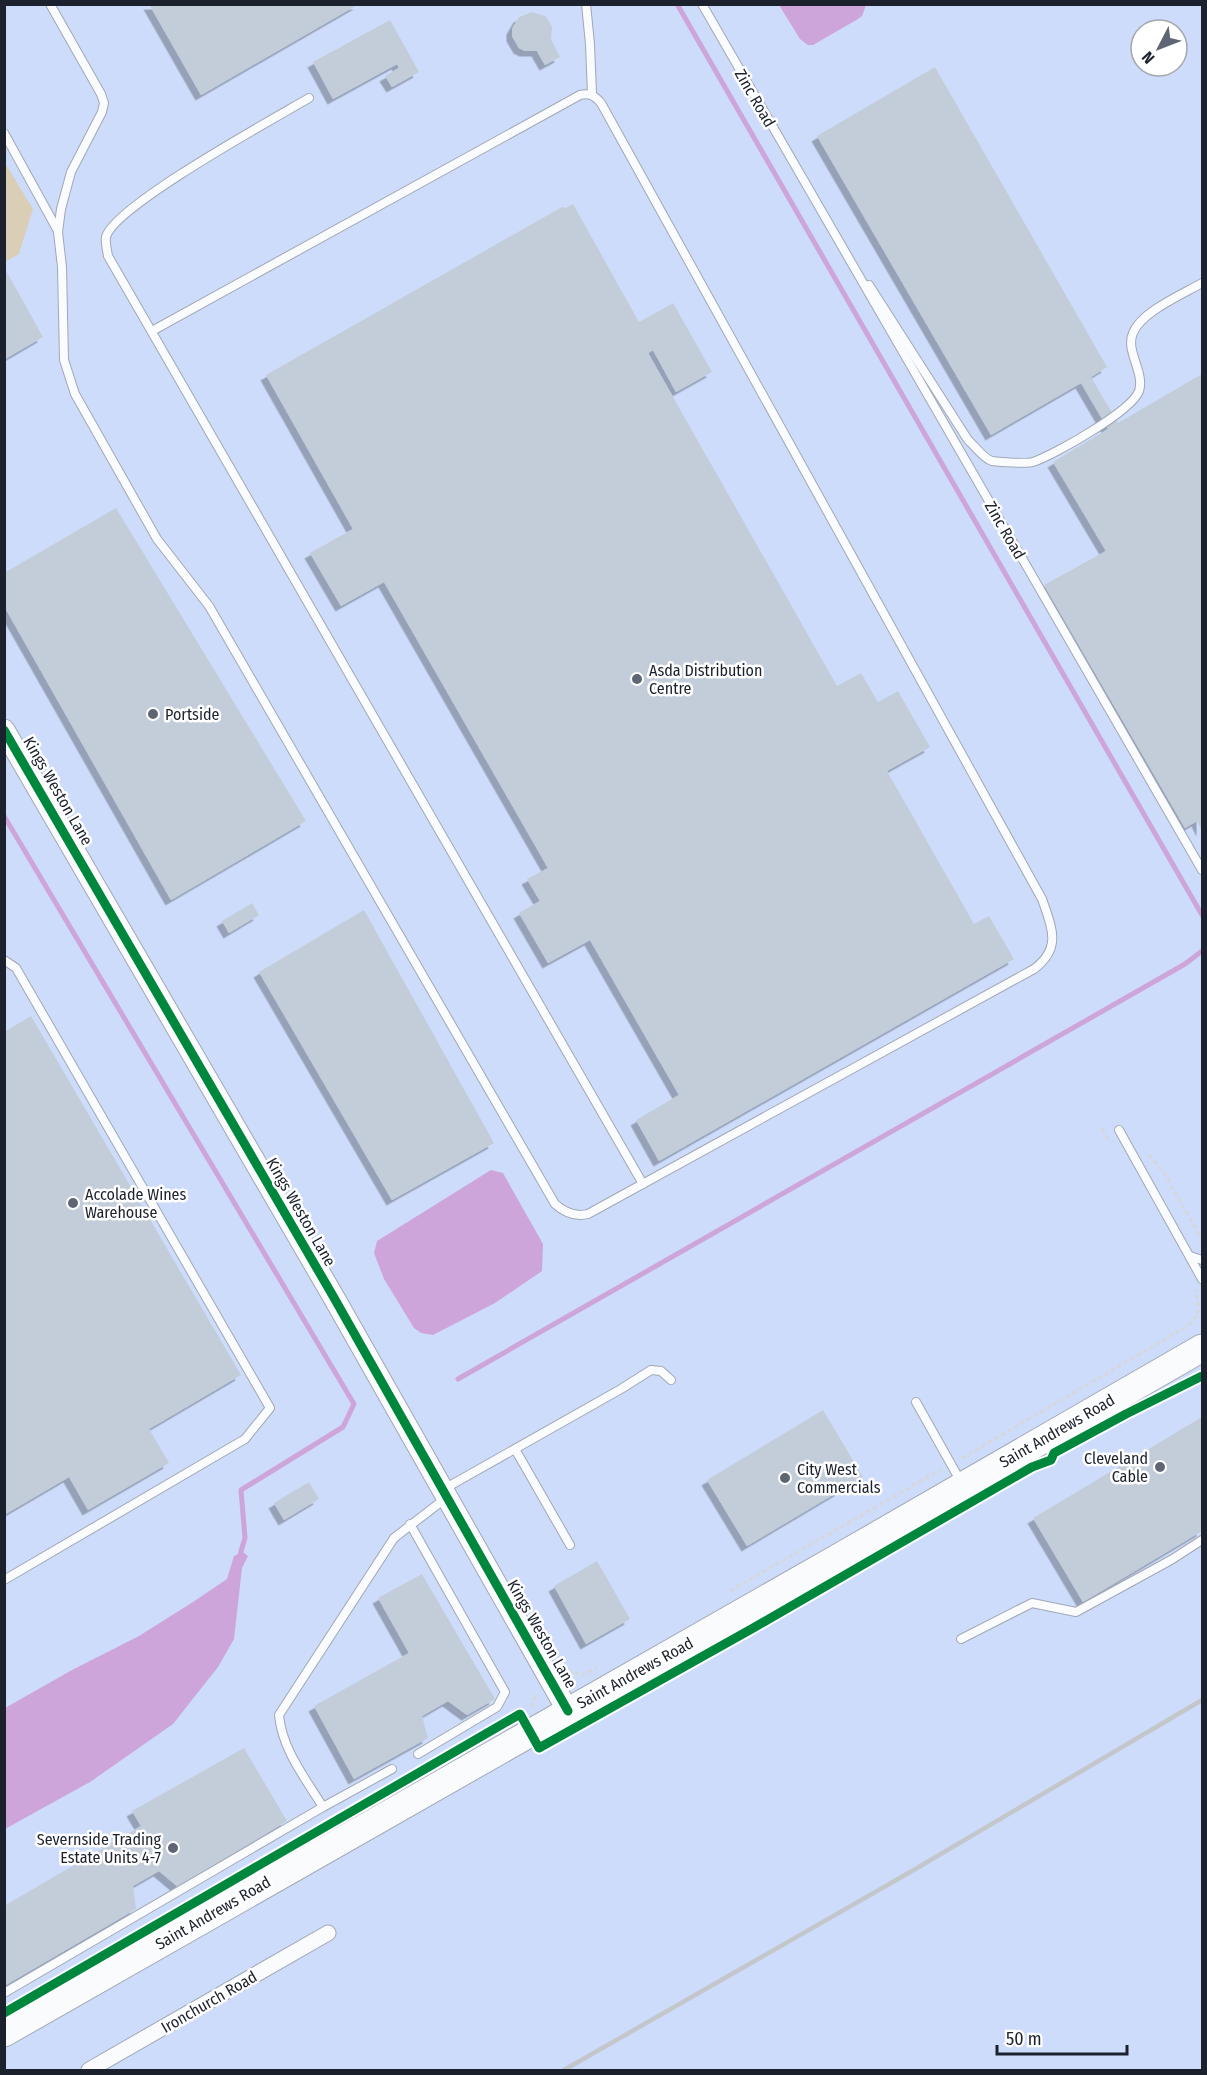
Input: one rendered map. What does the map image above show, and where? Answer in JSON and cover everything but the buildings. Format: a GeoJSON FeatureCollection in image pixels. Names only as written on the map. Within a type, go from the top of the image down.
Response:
{"type":"FeatureCollection","features":[{"type":"Feature","properties":{"kind":"highway","name":"Saint Andrews Road"},"geometry":{"type":"LineString","coordinates":[[4,2033],[525,1723],[568,1711],[957,1475],[1203,1347]]}},
{"type":"Feature","properties":{"kind":"street","name":"Kings Weston Lane"},"geometry":{"type":"LineString","coordinates":[[4,730],[445,1493],[568,1711]]}},
{"type":"Feature","properties":{"kind":"street","name":"Ironchurch Road"},"geometry":{"type":"LineString","coordinates":[[89,2070],[328,1933]]}},
{"type":"Feature","properties":{"kind":"lane"},"geometry":{"type":"LineString","coordinates":[[50,4],[104,103],[102,112],[65,188],[58,232],[62,267],[64,360],[75,394],[157,539],[209,606],[550,1198],[563,1210],[580,1216],[588,1214],[1034,969],[1045,960],[1050,952],[1052,941],[1052,929],[1042,899],[601,103],[592,94],[586,4]]}},
{"type":"Feature","properties":{"kind":"lane","name":"Zinc Road"},"geometry":{"type":"LineString","coordinates":[[702,4],[808,191],[1203,870]]}},
{"type":"Feature","properties":{"kind":"lane"},"geometry":{"type":"LineString","coordinates":[[153,331],[580,95],[592,94]]}},
{"type":"Feature","properties":{"kind":"lane"},"geometry":{"type":"LineString","coordinates":[[309,98],[221,149],[136,206],[112,227],[106,238],[108,255],[643,1184]]}},
{"type":"Feature","properties":{"kind":"lane"},"geometry":{"type":"LineString","coordinates":[[4,133],[58,232]]}},
{"type":"Feature","properties":{"kind":"lane","name":"Zinc Road"},"geometry":{"type":"LineString","coordinates":[[808,191],[968,440],[990,460],[1032,463],[1089,433],[1124,410],[1139,391],[1139,372],[1131,343],[1133,332],[1144,317],[1203,283]]}},
{"type":"Feature","properties":{"kind":"lane"},"geometry":{"type":"LineString","coordinates":[[4,1580],[245,1439],[270,1408],[16,968],[5,961]]}},
{"type":"Feature","properties":{"kind":"lane"},"geometry":{"type":"LineString","coordinates":[[1119,1130],[1203,1279]]}},
{"type":"Feature","properties":{"kind":"lane"},"geometry":{"type":"LineString","coordinates":[[1190,1256],[1203,1260]]}},
{"type":"Feature","properties":{"kind":"lane"},"geometry":{"type":"LineString","coordinates":[[323,1807],[290,1754],[280,1731],[279,1715],[393,1538],[445,1493],[515,1449],[651,1370],[661,1371],[671,1380]]}},
{"type":"Feature","properties":{"kind":"lane"},"geometry":{"type":"LineString","coordinates":[[916,1402],[957,1475]]}},
{"type":"Feature","properties":{"kind":"lane"},"geometry":{"type":"LineString","coordinates":[[515,1449],[570,1545]]}},
{"type":"Feature","properties":{"kind":"lane"},"geometry":{"type":"LineString","coordinates":[[410,1524],[505,1692],[497,1707],[418,1754]]}},
{"type":"Feature","properties":{"kind":"lane"},"geometry":{"type":"LineString","coordinates":[[961,1639],[1032,1603],[1076,1612],[1203,1540]]}},
{"type":"Feature","properties":{"kind":"lane"},"geometry":{"type":"LineString","coordinates":[[4,1993],[392,1769]]}},
{"type":"Feature","properties":{"kind":"path"},"geometry":{"type":"LineString","coordinates":[[1102,1129],[1108,1139]]}},
{"type":"Feature","properties":{"kind":"path"},"geometry":{"type":"LineString","coordinates":[[1147,1153],[1164,1173],[1203,1239]]}},
{"type":"Feature","properties":{"kind":"path"},"geometry":{"type":"LineString","coordinates":[[729,1592],[957,1475],[1186,1327],[1195,1320],[1201,1305],[1195,1288]]}},
{"type":"Feature","properties":{"kind":"path"},"geometry":{"type":"LineString","coordinates":[[525,1723],[537,1690],[569,1670],[582,1675],[605,1664]]}},
{"type":"Feature","properties":{"kind":"shaded area"},"geometry":{"type":"Polygon","coordinates":[[[5,5],[1202,5],[1202,2070],[5,2070],[5,5]]]}},
{"type":"Feature","properties":{"kind":"shaded area"},"geometry":{"type":"Polygon","coordinates":[[[779,5],[866,5],[862,16],[858,19],[813,45],[808,45],[800,39],[779,5]]]}},
{"type":"Feature","properties":{"kind":"shaded area"},"geometry":{"type":"Polygon","coordinates":[[[5,163],[33,209],[19,254],[5,262],[5,163]]]}},
{"type":"Feature","properties":{"kind":"shaded area"},"geometry":{"type":"Polygon","coordinates":[[[491,1170],[503,1173],[543,1244],[542,1271],[495,1303],[433,1335],[421,1333],[414,1328],[384,1279],[374,1253],[377,1241],[491,1170]]]}},
{"type":"Feature","properties":{"kind":"shaded area"},"geometry":{"type":"Polygon","coordinates":[[[243,1552],[248,1556],[242,1568],[234,1639],[218,1667],[173,1724],[90,1782],[5,1829],[5,1708],[139,1636],[193,1602],[227,1579],[234,1556],[243,1552]]]}},
{"type":"Feature","properties":{"kind":"waterway"},"geometry":{"type":"LineString","coordinates":[[677,4],[1202,915]]}},
{"type":"Feature","properties":{"kind":"waterway"},"geometry":{"type":"LineString","coordinates":[[4,816],[354,1404],[343,1427],[241,1490],[245,1538],[239,1558]]}},
{"type":"Feature","properties":{"kind":"waterway"},"geometry":{"type":"LineString","coordinates":[[458,1379],[1185,964],[1202,951]]}},
{"type":"Feature","properties":{"kind":"railway"},"geometry":{"type":"LineString","coordinates":[[564,2070],[912,1871],[1202,1700]]}},
{"type":"Feature","properties":{"kind":"cycle path"},"geometry":{"type":"LineString","coordinates":[[4,730],[333,1296],[568,1711]]}},
{"type":"Feature","properties":{"kind":"cycle path"},"geometry":{"type":"LineString","coordinates":[[4,2013],[520,1714],[539,1748],[755,1627],[1032,1467],[1051,1460],[1054,1453],[1202,1376]]}},
{"type":"Feature","properties":{"kind":"place","name":"Asda Distribution Centre"},"geometry":{"type":"Point","coordinates":[637,679]}},
{"type":"Feature","properties":{"kind":"place","name":"Portside"},"geometry":{"type":"Point","coordinates":[153,714]}},
{"type":"Feature","properties":{"kind":"place","name":"Accolade Wines Warehouse"},"geometry":{"type":"Point","coordinates":[73,1203]}},
{"type":"Feature","properties":{"kind":"place","name":"Cleveland Cable"},"geometry":{"type":"Point","coordinates":[1160,1467]}},
{"type":"Feature","properties":{"kind":"place","name":"City West Commercials"},"geometry":{"type":"Point","coordinates":[785,1478]}},
{"type":"Feature","properties":{"kind":"place","name":"Severnside Trading Estate Units 4-7"},"geometry":{"type":"Point","coordinates":[173,1848]}}]}
